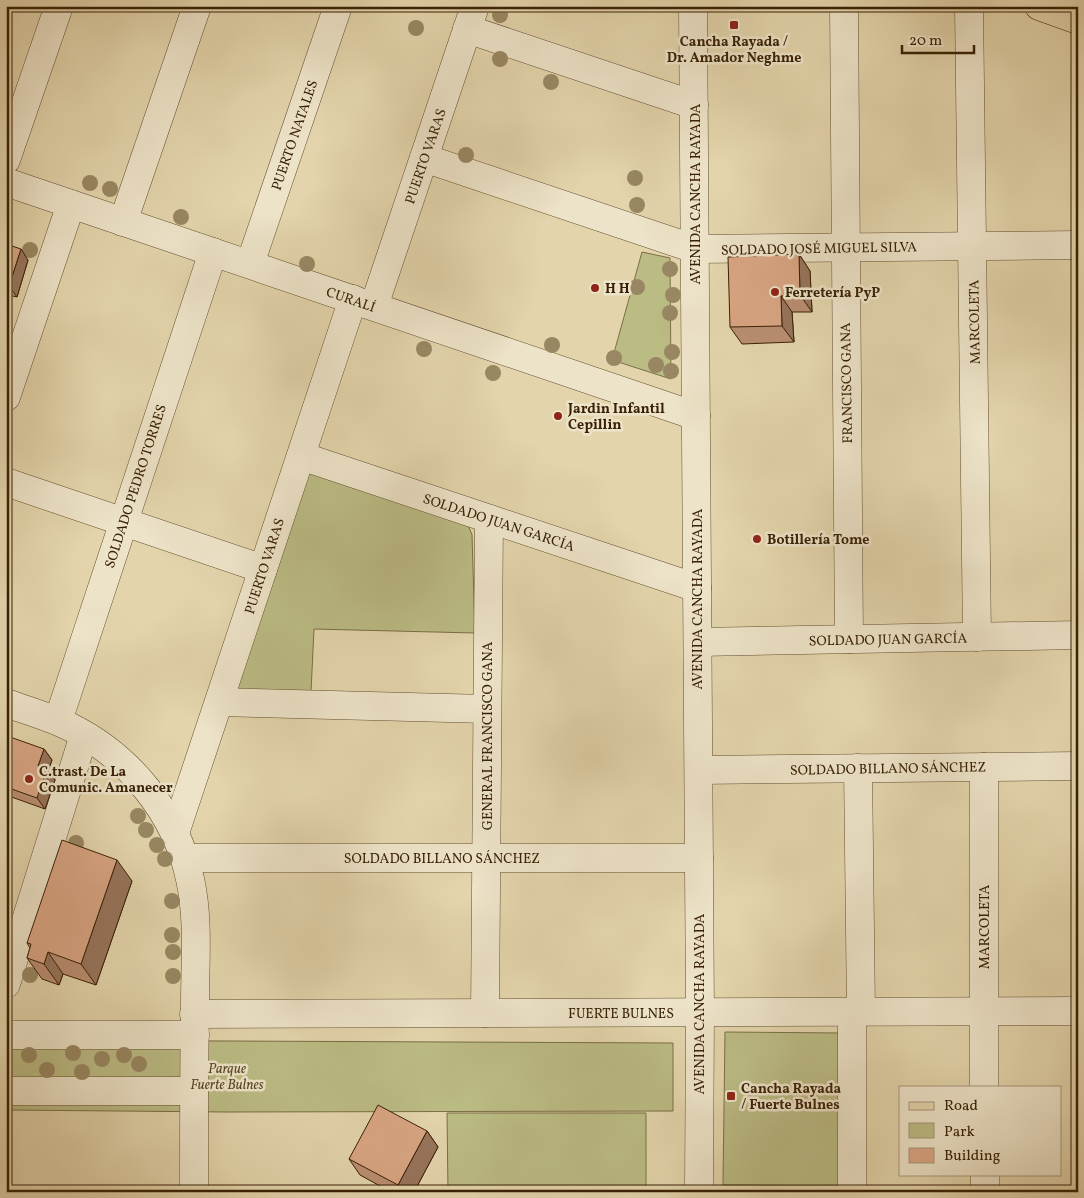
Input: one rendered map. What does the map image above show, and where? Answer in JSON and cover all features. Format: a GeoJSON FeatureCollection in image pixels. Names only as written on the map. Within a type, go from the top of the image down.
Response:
{"type":"FeatureCollection","features":[{"type":"Feature","properties":{"kind":"main road"},"geometry":{"type":"LineString","coordinates":[[1039,6],[1078,20]]}},
{"type":"Feature","properties":{"kind":"street"},"geometry":{"type":"LineString","coordinates":[[6,160],[59,6]]}},
{"type":"Feature","properties":{"kind":"street"},"geometry":{"type":"LineString","coordinates":[[123,222],[197,6]]}},
{"type":"Feature","properties":{"kind":"street","name":"PUERTO NATALES"},"geometry":{"type":"LineString","coordinates":[[250,264],[338,6]]}},
{"type":"Feature","properties":{"kind":"street","name":"AVENIDA CANCHA RAYADA"},"geometry":{"type":"LineString","coordinates":[[693,6],[700,1012],[699,1192]]}},
{"type":"Feature","properties":{"kind":"street","name":"FRANCISCO GANA"},"geometry":{"type":"LineString","coordinates":[[844,6],[849,639]]}},
{"type":"Feature","properties":{"kind":"street","name":"MARCOLETA"},"geometry":{"type":"LineString","coordinates":[[969,6],[978,637]]}},
{"type":"Feature","properties":{"kind":"street"},"geometry":{"type":"LineString","coordinates":[[471,18],[694,105]]}},
{"type":"Feature","properties":{"kind":"street","name":"PUERTO VARAS"},"geometry":{"type":"LineString","coordinates":[[174,833],[301,456],[424,158],[471,18]]}},
{"type":"Feature","properties":{"kind":"street","name":"SOLDADO JOSÉ MIGUEL SILVA"},"geometry":{"type":"LineString","coordinates":[[424,158],[695,249],[1078,245]]}},
{"type":"Feature","properties":{"kind":"street","name":"CURALÍ"},"geometry":{"type":"LineString","coordinates":[[6,182],[696,416]]}},
{"type":"Feature","properties":{"kind":"street"},"geometry":{"type":"LineString","coordinates":[[6,397],[71,204]]}},
{"type":"Feature","properties":{"kind":"street","name":"SOLDADO PEDRO TORRES"},"geometry":{"type":"LineString","coordinates":[[58,721],[212,252]]}},
{"type":"Feature","properties":{"kind":"street","name":"SOLDADO JUAN GARCÍA"},"geometry":{"type":"LineString","coordinates":[[301,456],[697,588]]}},
{"type":"Feature","properties":{"kind":"street"},"geometry":{"type":"LineString","coordinates":[[6,482],[263,569]]}},
{"type":"Feature","properties":{"kind":"street","name":"GENERAL FRANCISCO GANA"},"geometry":{"type":"LineString","coordinates":[[485,1013],[489,518]]}},
{"type":"Feature","properties":{"kind":"street","name":"SOLDADO JUAN GARCÍA"},"geometry":{"type":"LineString","coordinates":[[698,642],[1078,635]]}},
{"type":"Feature","properties":{"kind":"street"},"geometry":{"type":"LineString","coordinates":[[219,702],[487,709]]}},
{"type":"Feature","properties":{"kind":"street"},"geometry":{"type":"LineString","coordinates":[[6,704],[58,721],[107,750],[127,767],[146,787],[161,809],[185,858],[194,912],[194,1192]]}},
{"type":"Feature","properties":{"kind":"street"},"geometry":{"type":"LineString","coordinates":[[6,984],[84,735]]}},
{"type":"Feature","properties":{"kind":"street","name":"MARCOLETA"},"geometry":{"type":"LineString","coordinates":[[984,766],[984,1086]]}},
{"type":"Feature","properties":{"kind":"street","name":"SOLDADO BILLANO SÁNCHEZ"},"geometry":{"type":"LineString","coordinates":[[698,770],[1078,766]]}},
{"type":"Feature","properties":{"kind":"street"},"geometry":{"type":"LineString","coordinates":[[852,1192],[858,768]]}},
{"type":"Feature","properties":{"kind":"street","name":"SOLDADO BILLANO SÁNCHEZ"},"geometry":{"type":"LineString","coordinates":[[185,858],[699,858]]}},
{"type":"Feature","properties":{"kind":"street","name":"FUERTE BULNES"},"geometry":{"type":"LineString","coordinates":[[6,1035],[195,1024],[485,1013],[1078,1011]]}},
{"type":"Feature","properties":{"kind":"street"},"geometry":{"type":"LineString","coordinates":[[6,1091],[194,1091]]}},
{"type":"Feature","properties":{"kind":"street"},"geometry":{"type":"LineString","coordinates":[[985,1176],[985,1192]]}},
{"type":"Feature","properties":{"kind":"green space"},"geometry":{"type":"Polygon","coordinates":[[[642,252],[670,258],[671,379],[612,360],[642,252]]]}},
{"type":"Feature","properties":{"kind":"green space"},"geometry":{"type":"Polygon","coordinates":[[[309,468],[466,520],[472,535],[475,633],[314,629],[311,692],[237,692],[238,672],[309,468]]]}},
{"type":"Feature","properties":{"kind":"green space"},"geometry":{"type":"Polygon","coordinates":[[[725,1032],[841,1033],[840,1186],[723,1185],[725,1032]]]}},
{"type":"Feature","properties":{"kind":"green space","name":"Parque Fuerte Bulnes"},"geometry":{"type":"Polygon","coordinates":[[[6,1040],[673,1043],[673,1111],[226,1112],[6,1110],[6,1040]]]}},
{"type":"Feature","properties":{"kind":"green space"},"geometry":{"type":"Polygon","coordinates":[[[447,1113],[646,1113],[646,1192],[448,1192],[447,1113]]]}},
{"type":"Feature","properties":{"kind":"building"},"geometry":{"type":"Polygon","coordinates":[[[6,244],[21,249],[9,286],[6,285],[6,244]]]}},
{"type":"Feature","properties":{"kind":"building"},"geometry":{"type":"Polygon","coordinates":[[[799,254],[800,295],[781,296],[782,326],[730,327],[728,257],[799,254]]]}},
{"type":"Feature","properties":{"kind":"building","name":"C.trast. De La Comunic. Amanecer"},"geometry":{"type":"Polygon","coordinates":[[[10,737],[44,749],[38,766],[47,769],[37,798],[6,787],[6,747],[10,737]]]}},
{"type":"Feature","properties":{"kind":"building"},"geometry":{"type":"Polygon","coordinates":[[[62,840],[117,860],[81,964],[48,952],[44,964],[27,958],[31,944],[27,943],[62,840]]]}},
{"type":"Feature","properties":{"kind":"building"},"geometry":{"type":"Polygon","coordinates":[[[378,1105],[427,1131],[398,1185],[349,1159],[378,1105]]]}},
{"type":"Feature","properties":{"kind":"building"},"geometry":{"type":"Polygon","coordinates":[[[280,1188],[288,1192],[278,1192],[280,1188]]]}},
{"type":"Feature","properties":{"kind":"place","name":"Cancha Rayada / Dr. Amador Neghme"},"geometry":{"type":"Point","coordinates":[734,25]}},
{"type":"Feature","properties":{"kind":"place","name":"H H"},"geometry":{"type":"Point","coordinates":[595,288]}},
{"type":"Feature","properties":{"kind":"place","name":"Ferretería PyP"},"geometry":{"type":"Point","coordinates":[775,292]}},
{"type":"Feature","properties":{"kind":"place","name":"Jardin Infantil Cepillin"},"geometry":{"type":"Point","coordinates":[558,416]}},
{"type":"Feature","properties":{"kind":"place","name":"Botillería Tome"},"geometry":{"type":"Point","coordinates":[757,539]}},
{"type":"Feature","properties":{"kind":"place","name":"C.trast. De La Comunic. Amanecer"},"geometry":{"type":"Point","coordinates":[29,779]}},
{"type":"Feature","properties":{"kind":"place","name":"Cancha Rayada / Fuerte Bulnes"},"geometry":{"type":"Point","coordinates":[731,1096]}}]}
